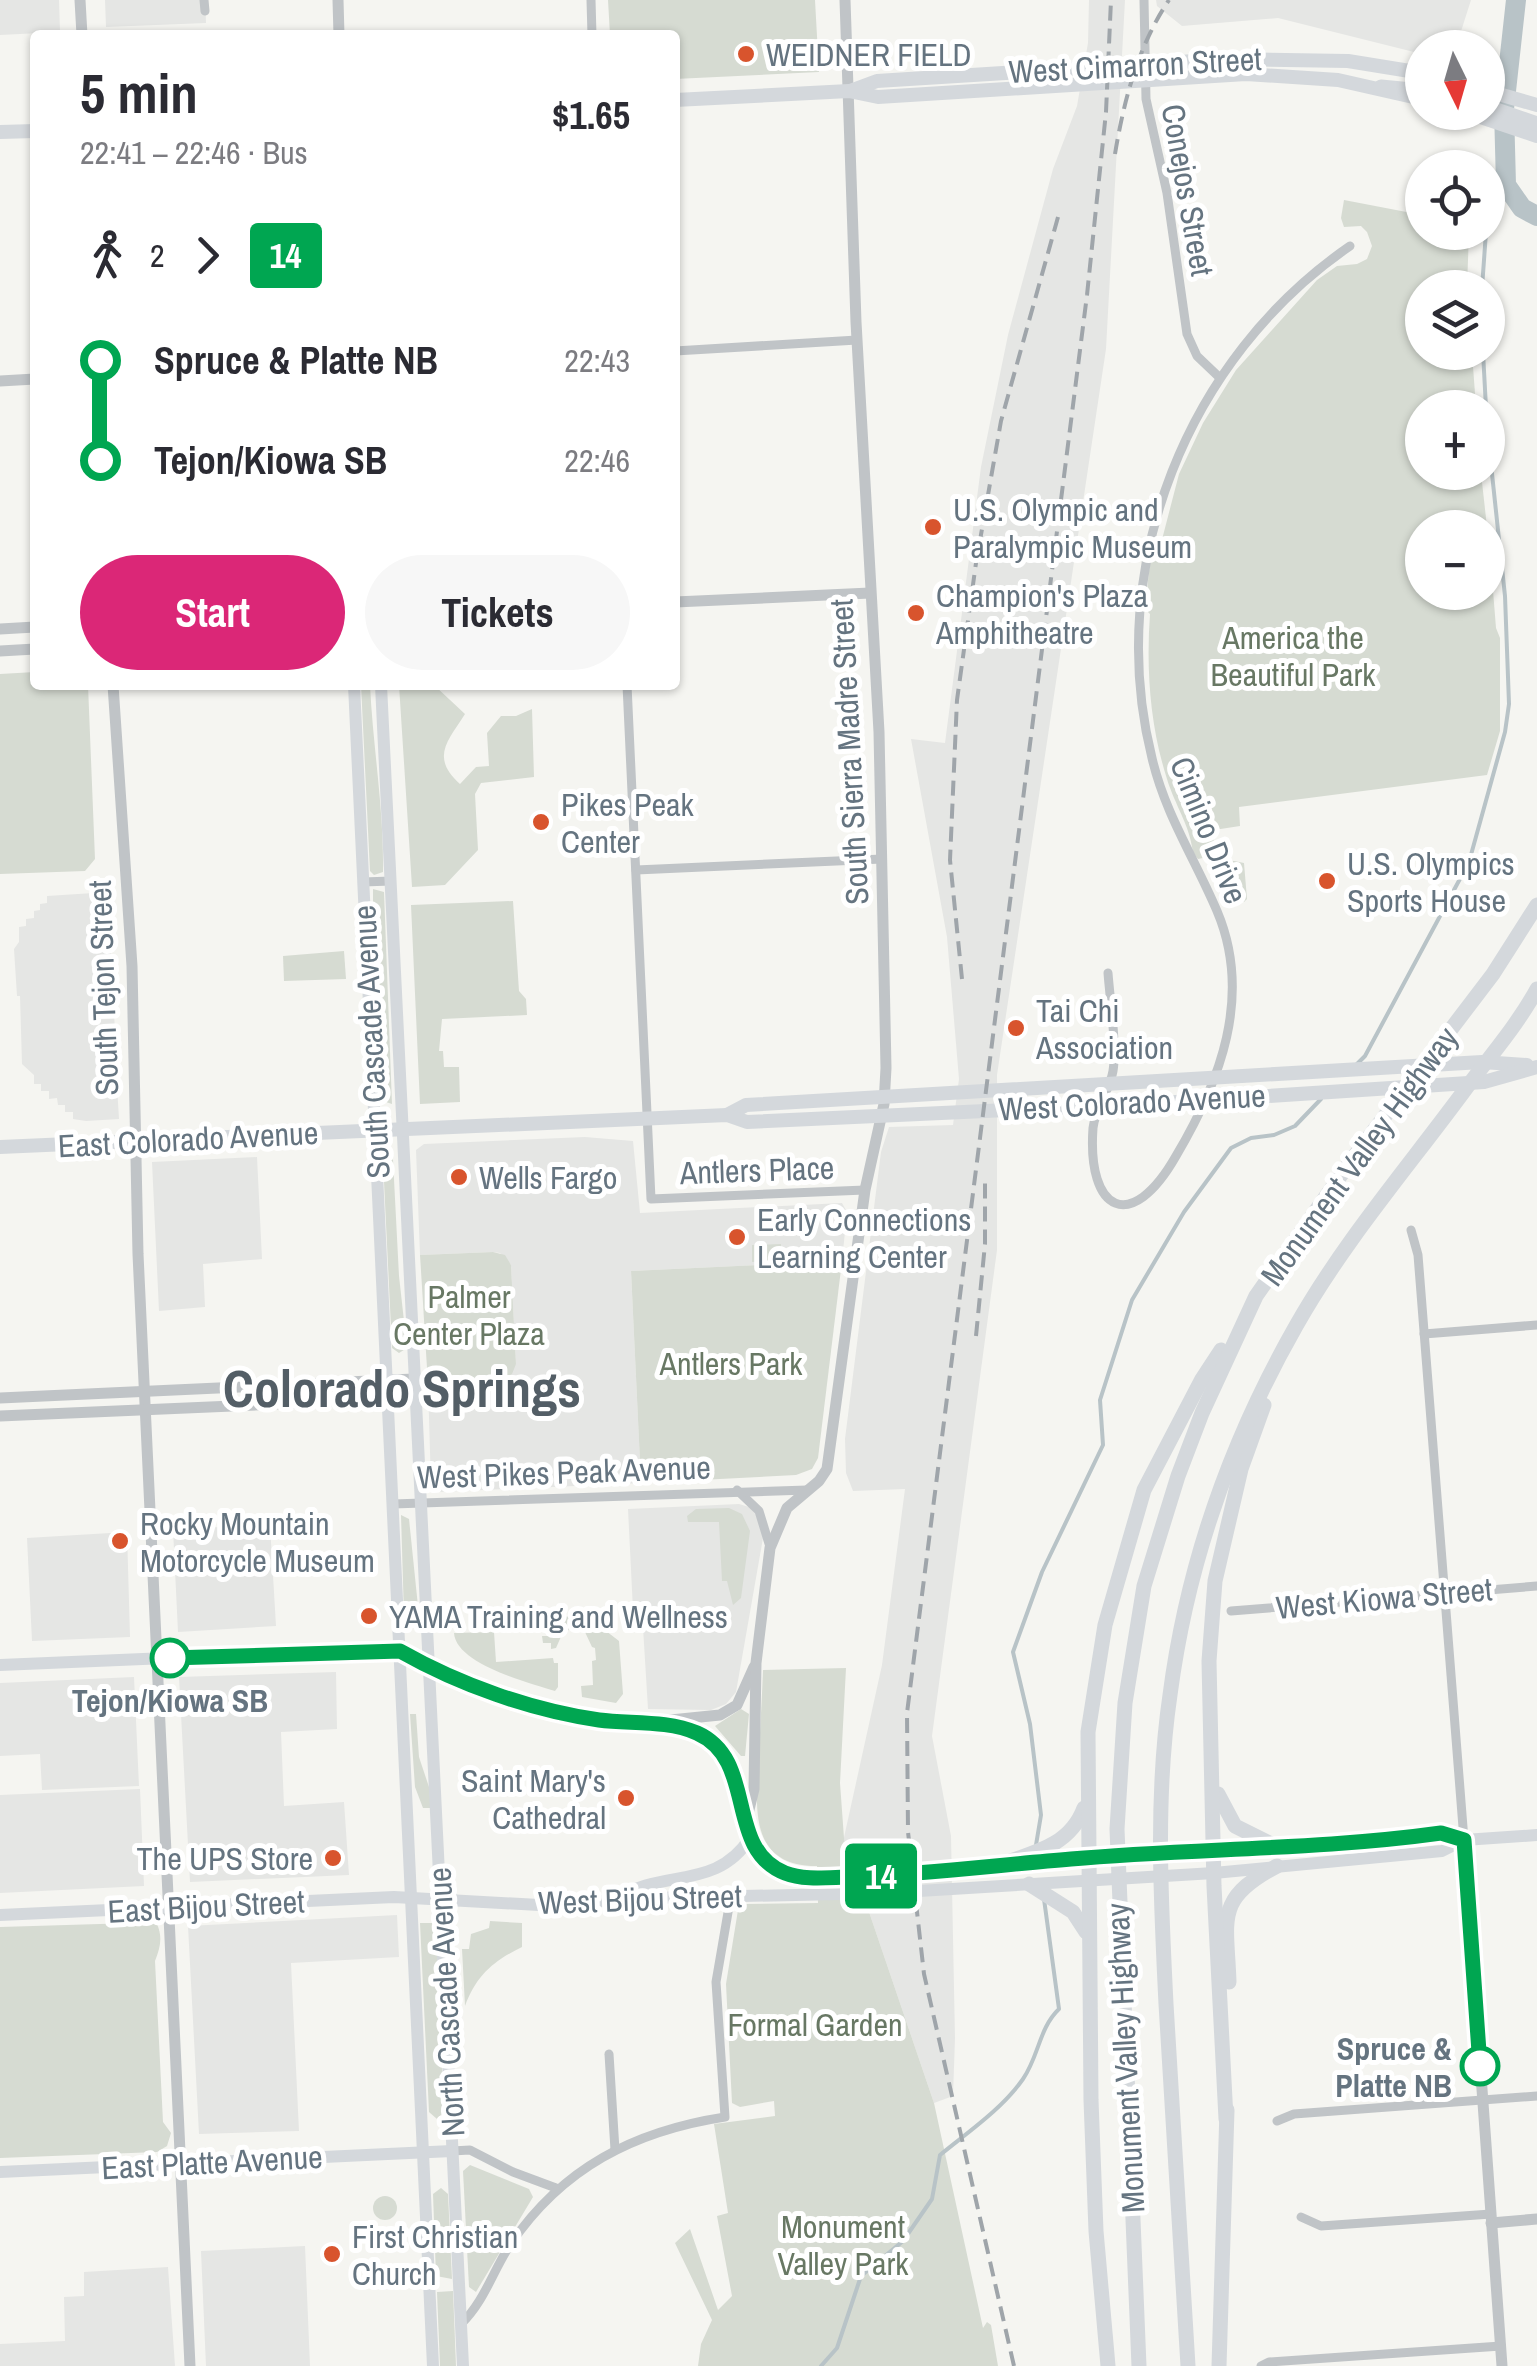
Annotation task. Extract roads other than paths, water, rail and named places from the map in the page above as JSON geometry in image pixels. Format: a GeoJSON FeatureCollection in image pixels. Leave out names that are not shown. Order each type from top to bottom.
{"type":"FeatureCollection","features":[{"type":"Feature","properties":{"kind":"highway"},"geometry":{"type":"LineString","coordinates":[[1381,88],[1405,89]]}},
{"type":"Feature","properties":{"kind":"highway"},"geometry":{"type":"LineString","coordinates":[[1505,113],[1537,124]]}},
{"type":"Feature","properties":{"kind":"highway","name":"Monument Valley Highway"},"geometry":{"type":"LineString","coordinates":[[1139,2366],[1118,1884],[1118,1790],[1125,1703],[1144,1586],[1202,1413],[1256,1296],[1352,1158],[1493,974],[1537,905]]}},
{"type":"Feature","properties":{"kind":"highway","name":"Monument Valley Highway"},"geometry":{"type":"LineString","coordinates":[[1188,2366],[1163,1934],[1161,1830],[1169,1698],[1190,1589],[1208,1524],[1242,1431],[1295,1327],[1341,1254],[1532,1004],[1537,989]]}},
{"type":"Feature","properties":{"kind":"highway"},"geometry":{"type":"LineString","coordinates":[[1108,2366],[1096,2231],[1088,1934],[1088,1732],[1105,1624],[1144,1490],[1202,1378],[1256,1296]]}},
{"type":"Feature","properties":{"kind":"highway"},"geometry":{"type":"LineString","coordinates":[[1226,2119],[1208,1660],[1215,1581],[1249,1446],[1295,1327]]}},
{"type":"Feature","properties":{"kind":"highway"},"geometry":{"type":"LineString","coordinates":[[1213,1772],[1224,1809],[1235,1826],[1275,1846]]}},
{"type":"Feature","properties":{"kind":"highway"},"geometry":{"type":"LineString","coordinates":[[998,1866],[1061,1841],[1076,1826],[1086,1799]]}},
{"type":"Feature","properties":{"kind":"highway"},"geometry":{"type":"LineString","coordinates":[[1220,2366],[1231,2057],[1227,1916],[1238,1892],[1248,1882],[1277,1866]]}},
{"type":"Feature","properties":{"kind":"highway"},"geometry":{"type":"LineString","coordinates":[[1029,1884],[1073,1912],[1088,1934]]}},
{"type":"Feature","properties":{"kind":"main road","name":"West Cimarron Street"},"geometry":{"type":"LineString","coordinates":[[680,100],[849,92],[878,97],[1196,60],[1325,59],[1405,68]]}},
{"type":"Feature","properties":{"kind":"main road","name":"West Cimarron Street"},"geometry":{"type":"LineString","coordinates":[[1035,77],[1303,76],[1405,94]]}},
{"type":"Feature","properties":{"kind":"main road"},"geometry":{"type":"LineString","coordinates":[[1505,97],[1537,106]]}},
{"type":"Feature","properties":{"kind":"main road"},"geometry":{"type":"LineString","coordinates":[[1505,125],[1537,136]]}},
{"type":"Feature","properties":{"kind":"main road"},"geometry":{"type":"LineString","coordinates":[[0,132],[30,131]]}},
{"type":"Feature","properties":{"kind":"main road","name":"South Cascade Avenue"},"geometry":{"type":"LineString","coordinates":[[354,690],[388,1399]]}},
{"type":"Feature","properties":{"kind":"main road","name":"South Cascade Avenue"},"geometry":{"type":"LineString","coordinates":[[381,690],[415,1398]]}},
{"type":"Feature","properties":{"kind":"main road","name":"West Colorado Avenue"},"geometry":{"type":"LineString","coordinates":[[376,1130],[727,1115],[747,1122],[836,1108],[1213,1080],[1482,1062],[1537,1066]]}},
{"type":"Feature","properties":{"kind":"main road","name":"West Colorado Avenue"},"geometry":{"type":"LineString","coordinates":[[836,1108],[1203,1100],[1484,1082],[1537,1066]]}},
{"type":"Feature","properties":{"kind":"main road","name":"East Colorado Avenue"},"geometry":{"type":"LineString","coordinates":[[0,1147],[376,1130]]}},
{"type":"Feature","properties":{"kind":"main road","name":"North Cascade Avenue"},"geometry":{"type":"LineString","coordinates":[[415,1398],[463,2366]]}},
{"type":"Feature","properties":{"kind":"main road","name":"North Cascade Avenue"},"geometry":{"type":"LineString","coordinates":[[388,1399],[433,2366]]}},
{"type":"Feature","properties":{"kind":"main road"},"geometry":{"type":"LineString","coordinates":[[0,1666],[382,1649],[400,1651],[430,1668],[542,1709],[697,1733],[719,1749],[732,1770],[750,1838],[740,1853],[716,1870],[634,1887],[615,1900]]}},
{"type":"Feature","properties":{"kind":"main road","name":"West Bijou Street"},"geometry":{"type":"LineString","coordinates":[[750,1838],[775,1869],[789,1875],[817,1877],[888,1876],[1441,1833],[1464,1840],[1537,1835]]}},
{"type":"Feature","properties":{"kind":"main road","name":"West Bijou Street"},"geometry":{"type":"LineString","coordinates":[[412,1896],[539,1905],[1088,1882],[1442,1851],[1464,1840]]}},
{"type":"Feature","properties":{"kind":"main road","name":"East Bijou Street"},"geometry":{"type":"LineString","coordinates":[[0,1915],[412,1896]]}},
{"type":"Feature","properties":{"kind":"main road","name":"East Platte Avenue"},"geometry":{"type":"LineString","coordinates":[[0,2172],[452,2150]]}},
{"type":"Feature","properties":{"kind":"street"},"geometry":{"type":"LineString","coordinates":[[80,0],[82,30]]}},
{"type":"Feature","properties":{"kind":"street"},"geometry":{"type":"LineString","coordinates":[[338,0],[339,30]]}},
{"type":"Feature","properties":{"kind":"street"},"geometry":{"type":"LineString","coordinates":[[591,0],[592,30]]}},
{"type":"Feature","properties":{"kind":"street","name":"South Sierra Madre Street"},"geometry":{"type":"LineString","coordinates":[[756,1663],[770,1548],[776,1528],[787,1508],[824,1475],[829,1459],[865,1190],[884,1104],[886,1068],[879,732],[857,340],[845,0]]}},
{"type":"Feature","properties":{"kind":"street","name":"Conejos Street"},"geometry":{"type":"LineString","coordinates":[[1144,0],[1146,99],[1167,194],[1187,334],[1197,356],[1219,376]]}},
{"type":"Feature","properties":{"kind":"street","name":"Cimino Drive"},"geometry":{"type":"LineString","coordinates":[[1108,972],[1113,1071],[1093,1125],[1096,1176],[1105,1195],[1130,1205],[1142,1201],[1156,1187],[1176,1158],[1213,1080],[1231,1024],[1229,963],[1218,914],[1174,828],[1146,732],[1139,667],[1142,588],[1155,521],[1188,432],[1219,376],[1277,307],[1350,246]]}},
{"type":"Feature","properties":{"kind":"street"},"geometry":{"type":"LineString","coordinates":[[680,351],[857,340]]}},
{"type":"Feature","properties":{"kind":"street"},"geometry":{"type":"LineString","coordinates":[[0,381],[30,379]]}},
{"type":"Feature","properties":{"kind":"street"},"geometry":{"type":"LineString","coordinates":[[680,602],[870,593]]}},
{"type":"Feature","properties":{"kind":"street"},"geometry":{"type":"LineString","coordinates":[[0,629],[30,627]]}},
{"type":"Feature","properties":{"kind":"street"},"geometry":{"type":"LineString","coordinates":[[0,651],[30,649]]}},
{"type":"Feature","properties":{"kind":"street","name":"South Tejon Street"},"geometry":{"type":"LineString","coordinates":[[113,690],[132,966],[145,1391],[190,2366]]}},
{"type":"Feature","properties":{"kind":"street"},"geometry":{"type":"LineString","coordinates":[[628,690],[647,1118]]}},
{"type":"Feature","properties":{"kind":"street"},"geometry":{"type":"LineString","coordinates":[[636,870],[882,859]]}},
{"type":"Feature","properties":{"kind":"street"},"geometry":{"type":"LineString","coordinates":[[363,882],[391,881]]}},
{"type":"Feature","properties":{"kind":"street","name":"Antlers Place"},"geometry":{"type":"LineString","coordinates":[[647,1118],[652,1200],[865,1190]]}},
{"type":"Feature","properties":{"kind":"street"},"geometry":{"type":"LineString","coordinates":[[1411,1230],[1418,1255],[1502,2366]]}},
{"type":"Feature","properties":{"kind":"street"},"geometry":{"type":"LineString","coordinates":[[1424,1334],[1537,1325]]}},
{"type":"Feature","properties":{"kind":"street"},"geometry":{"type":"LineString","coordinates":[[0,1398],[414,1379]]}},
{"type":"Feature","properties":{"kind":"street"},"geometry":{"type":"LineString","coordinates":[[315,1384],[316,1402]]}},
{"type":"Feature","properties":{"kind":"street"},"geometry":{"type":"LineString","coordinates":[[31,1397],[32,1414]]}},
{"type":"Feature","properties":{"kind":"street"},"geometry":{"type":"LineString","coordinates":[[0,1416],[415,1398]]}},
{"type":"Feature","properties":{"kind":"street","name":"West Pikes Peak Avenue"},"geometry":{"type":"LineString","coordinates":[[738,1490],[758,1510],[770,1548]]}},
{"type":"Feature","properties":{"kind":"street","name":"West Pikes Peak Avenue"},"geometry":{"type":"LineString","coordinates":[[393,1504],[807,1490]]}},
{"type":"Feature","properties":{"kind":"street","name":"West Kiowa Street"},"geometry":{"type":"LineString","coordinates":[[1231,1611],[1537,1586]]}},
{"type":"Feature","properties":{"kind":"street"},"geometry":{"type":"LineString","coordinates":[[642,1723],[720,1716],[737,1705],[756,1663]]}},
{"type":"Feature","properties":{"kind":"street"},"geometry":{"type":"LineString","coordinates":[[746,1822],[754,1789],[756,1663]]}},
{"type":"Feature","properties":{"kind":"street"},"geometry":{"type":"LineString","coordinates":[[462,2324],[474,2312],[512,2242],[556,2188],[615,2150],[659,2131],[724,2117],[716,1982],[731,1895]]}},
{"type":"Feature","properties":{"kind":"street"},"geometry":{"type":"LineString","coordinates":[[609,2054],[615,2150]]}},
{"type":"Feature","properties":{"kind":"street"},"geometry":{"type":"LineString","coordinates":[[1277,2121],[1294,2114],[1537,2096]]}},
{"type":"Feature","properties":{"kind":"street"},"geometry":{"type":"LineString","coordinates":[[452,2150],[470,2150],[556,2188]]}},
{"type":"Feature","properties":{"kind":"street"},"geometry":{"type":"LineString","coordinates":[[1301,2217],[1321,2226],[1537,2219]]}},
{"type":"Feature","properties":{"kind":"street"},"geometry":{"type":"LineString","coordinates":[[1261,2366],[1269,2362],[1501,2346]]}},
{"type":"Feature","properties":{"kind":"waterway"},"geometry":{"type":"LineString","coordinates":[[1516,0],[1504,109],[1506,185],[1522,208],[1537,216]]}},
{"type":"Feature","properties":{"kind":"waterway"},"geometry":{"type":"LineString","coordinates":[[1483,270],[1485,250]]}},
{"type":"Feature","properties":{"kind":"waterway"},"geometry":{"type":"LineString","coordinates":[[1484,370],[1485,390]]}},
{"type":"Feature","properties":{"kind":"waterway"},"geometry":{"type":"LineString","coordinates":[[1357,1064],[1365,1056],[1469,862],[1505,732],[1509,704],[1505,596],[1494,490]]}},
{"type":"Feature","properties":{"kind":"waterway"},"geometry":{"type":"LineString","coordinates":[[1036,1845],[1041,1815],[1030,1724],[1013,1652],[1042,1572],[1103,1445],[1100,1400],[1132,1300],[1184,1212],[1231,1148],[1295,1126],[1321,1099]]}},
{"type":"Feature","properties":{"kind":"waterway"},"geometry":{"type":"LineString","coordinates":[[821,2366],[837,2348],[861,2276],[903,2241],[932,2199],[940,2155],[1015,2090],[1059,2009],[1044,1899]]}},
{"type":"Feature","properties":{"kind":"railway"},"geometry":{"type":"LineString","coordinates":[[1014,2366],[924,1974],[908,1832],[907,1713],[1087,295],[1106,112],[1111,0]]}},
{"type":"Feature","properties":{"kind":"railway"},"geometry":{"type":"LineString","coordinates":[[1115,154],[1134,74],[1169,0]]}},
{"type":"Feature","properties":{"kind":"railway"},"geometry":{"type":"LineString","coordinates":[[962,979],[950,860],[957,700],[1001,421],[1060,210]]}},
{"type":"Feature","properties":{"kind":"railway"},"geometry":{"type":"LineString","coordinates":[[976,1336],[985,1244],[985,1181]]}},
{"type":"Feature","properties":{"kind":"place","name":"WEIDNER FIELD"},"geometry":{"type":"Point","coordinates":[746,54]}},
{"type":"Feature","properties":{"kind":"place","name":"U.S. Olympic and Paralympic Museum"},"geometry":{"type":"Point","coordinates":[933,527]}},
{"type":"Feature","properties":{"kind":"place","name":"Champion's Plaza Amphitheatre"},"geometry":{"type":"Point","coordinates":[916,613]}},
{"type":"Feature","properties":{"kind":"place","name":"Pikes Peak Center"},"geometry":{"type":"Point","coordinates":[541,822]}},
{"type":"Feature","properties":{"kind":"place","name":"U.S. Olympics Sports House"},"geometry":{"type":"Point","coordinates":[1327,881]}},
{"type":"Feature","properties":{"kind":"place","name":"Tai Chi Association"},"geometry":{"type":"Point","coordinates":[1016,1028]}},
{"type":"Feature","properties":{"kind":"place","name":"Wells Fargo"},"geometry":{"type":"Point","coordinates":[459,1177]}},
{"type":"Feature","properties":{"kind":"place","name":"Early Connections Learning Center"},"geometry":{"type":"Point","coordinates":[737,1237]}},
{"type":"Feature","properties":{"kind":"place","name":"Rocky Mountain Motorcycle Museum"},"geometry":{"type":"Point","coordinates":[120,1541]}},
{"type":"Feature","properties":{"kind":"place","name":"YAMA Training and Wellness"},"geometry":{"type":"Point","coordinates":[369,1616]}},
{"type":"Feature","properties":{"kind":"place","name":"Tejon/Kiowa SB"},"geometry":{"type":"Point","coordinates":[170,1658]}},
{"type":"Feature","properties":{"kind":"place","name":"Saint Mary's Cathedral"},"geometry":{"type":"Point","coordinates":[626,1798]}},
{"type":"Feature","properties":{"kind":"place","name":"The UPS Store"},"geometry":{"type":"Point","coordinates":[333,1858]}},
{"type":"Feature","properties":{"kind":"place","name":"Spruce & Platte NB"},"geometry":{"type":"Point","coordinates":[1480,2066]}},
{"type":"Feature","properties":{"kind":"place","name":"First Christian Church"},"geometry":{"type":"Point","coordinates":[332,2254]}},
{"type":"Feature","properties":{"kind":"district","name":"Colorado Springs"},"geometry":{"type":"Point","coordinates":[402,1388]}},
{"type":"Feature","properties":{"kind":"park label","name":"America the Beautiful Park"},"geometry":{"type":"Point","coordinates":[1293,656]}},
{"type":"Feature","properties":{"kind":"park label","name":"Palmer Center Plaza"},"geometry":{"type":"Point","coordinates":[469,1314]}},
{"type":"Feature","properties":{"kind":"park label","name":"Antlers Park"},"geometry":{"type":"Point","coordinates":[731,1363]}},
{"type":"Feature","properties":{"kind":"park label","name":"Formal Garden"},"geometry":{"type":"Point","coordinates":[815,2024]}},
{"type":"Feature","properties":{"kind":"park label","name":"Monument Valley Park"},"geometry":{"type":"Point","coordinates":[843,2244]}}]}
